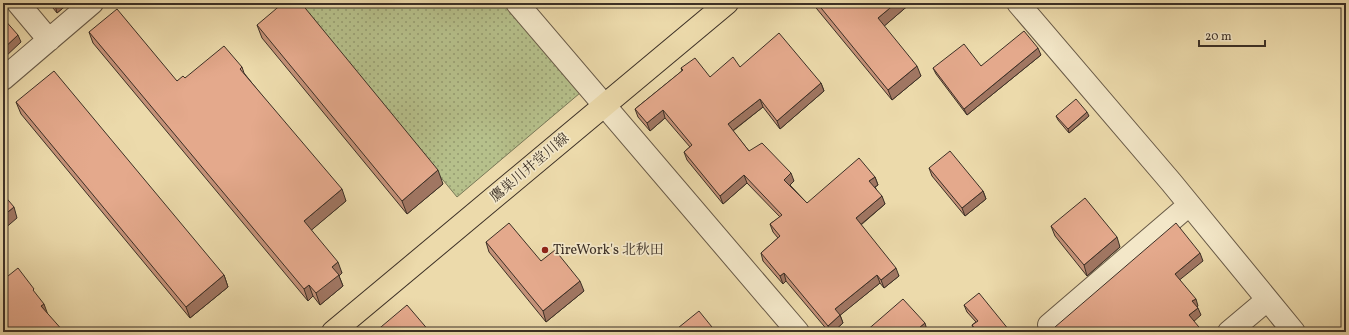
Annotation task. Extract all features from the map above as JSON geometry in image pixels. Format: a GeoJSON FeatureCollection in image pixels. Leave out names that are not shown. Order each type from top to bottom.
{"type":"FeatureCollection","features":[{"type":"Feature","properties":{"kind":"main road","name":"鷹巣川井堂川線"},"geometry":{"type":"LineString","coordinates":[[333,332],[727,3]]}},
{"type":"Feature","properties":{"kind":"street"},"geometry":{"type":"LineString","coordinates":[[18,3],[49,40]]}},
{"type":"Feature","properties":{"kind":"street"},"geometry":{"type":"LineString","coordinates":[[3,79],[92,3]]}},
{"type":"Feature","properties":{"kind":"street"},"geometry":{"type":"LineString","coordinates":[[516,3],[798,332]]}},
{"type":"Feature","properties":{"kind":"street"},"geometry":{"type":"LineString","coordinates":[[1018,3],[1189,204],[1294,332]]}},
{"type":"Feature","properties":{"kind":"street"},"geometry":{"type":"LineString","coordinates":[[1049,325],[1189,204]]}},
{"type":"Feature","properties":{"kind":"street"},"geometry":{"type":"LineString","coordinates":[[1229,332],[1267,300]]}},
{"type":"Feature","properties":{"kind":"green space"},"geometry":{"type":"Polygon","coordinates":[[[297,3],[503,3],[580,93],[457,197],[297,3]]]}},
{"type":"Feature","properties":{"kind":"building"},"geometry":{"type":"Polygon","coordinates":[[[283,3],[301,3],[438,170],[402,201],[257,25],[283,3]]]}},
{"type":"Feature","properties":{"kind":"building"},"geometry":{"type":"Polygon","coordinates":[[[817,3],[896,3],[878,18],[917,66],[888,90],[817,3]]]}},
{"type":"Feature","properties":{"kind":"building"},"geometry":{"type":"Polygon","coordinates":[[[117,9],[177,81],[183,76],[185,78],[224,46],[242,67],[240,69],[342,189],[304,221],[338,262],[332,267],[339,275],[316,293],[309,285],[304,289],[89,32],[117,9]]]}},
{"type":"Feature","properties":{"kind":"building"},"geometry":{"type":"Polygon","coordinates":[[[3,18],[18,35],[3,49],[3,18]]]}},
{"type":"Feature","properties":{"kind":"building"},"geometry":{"type":"Polygon","coordinates":[[[1024,31],[1038,48],[964,109],[933,68],[964,44],[981,66],[1024,31]]]}},
{"type":"Feature","properties":{"kind":"building"},"geometry":{"type":"Polygon","coordinates":[[[779,33],[821,83],[777,121],[760,99],[728,124],[749,151],[762,143],[791,173],[784,180],[807,203],[859,158],[875,177],[869,181],[882,196],[856,218],[896,268],[881,280],[877,275],[835,309],[840,315],[828,326],[784,273],[780,276],[761,253],[780,236],[770,224],[782,215],[744,175],[720,196],[684,152],[692,145],[663,110],[647,123],[635,109],[683,70],[681,68],[695,58],[710,77],[733,57],[740,67],[779,33]]]}},
{"type":"Feature","properties":{"kind":"building"},"geometry":{"type":"Polygon","coordinates":[[[54,71],[224,275],[186,307],[16,102],[54,71]]]}},
{"type":"Feature","properties":{"kind":"building"},"geometry":{"type":"Polygon","coordinates":[[[1076,99],[1087,112],[1068,129],[1056,116],[1076,99]]]}},
{"type":"Feature","properties":{"kind":"building"},"geometry":{"type":"Polygon","coordinates":[[[950,151],[983,191],[962,208],[929,168],[950,151]]]}},
{"type":"Feature","properties":{"kind":"building"},"geometry":{"type":"Polygon","coordinates":[[[3,194],[14,207],[3,216],[3,194]]]}},
{"type":"Feature","properties":{"kind":"building"},"geometry":{"type":"Polygon","coordinates":[[[1085,198],[1117,237],[1084,265],[1051,226],[1085,198]]]}},
{"type":"Feature","properties":{"kind":"building"},"geometry":{"type":"Polygon","coordinates":[[[509,223],[541,261],[555,250],[580,281],[543,311],[486,242],[509,223]]]}},
{"type":"Feature","properties":{"kind":"building"},"geometry":{"type":"Polygon","coordinates":[[[1176,223],[1200,253],[1175,274],[1196,299],[1192,301],[1198,308],[1189,315],[1203,332],[1059,332],[1055,327],[1176,223]]]}},
{"type":"Feature","properties":{"kind":"building"},"geometry":{"type":"Polygon","coordinates":[[[18,268],[44,304],[41,306],[64,332],[3,332],[3,280],[18,268]]]}},
{"type":"Feature","properties":{"kind":"building"},"geometry":{"type":"Polygon","coordinates":[[[979,293],[1009,330],[1007,332],[975,332],[976,330],[972,325],[978,321],[964,305],[979,293]]]}},
{"type":"Feature","properties":{"kind":"building"},"geometry":{"type":"Polygon","coordinates":[[[903,299],[925,323],[914,332],[865,332],[903,299]]]}},
{"type":"Feature","properties":{"kind":"building"},"geometry":{"type":"Polygon","coordinates":[[[407,305],[430,332],[375,332],[407,305]]]}},
{"type":"Feature","properties":{"kind":"building"},"geometry":{"type":"Polygon","coordinates":[[[699,311],[716,332],[673,332],[699,311]]]}},
{"type":"Feature","properties":{"kind":"place","name":"TireWork's 北秋田"},"geometry":{"type":"Point","coordinates":[545,250]}}]}
